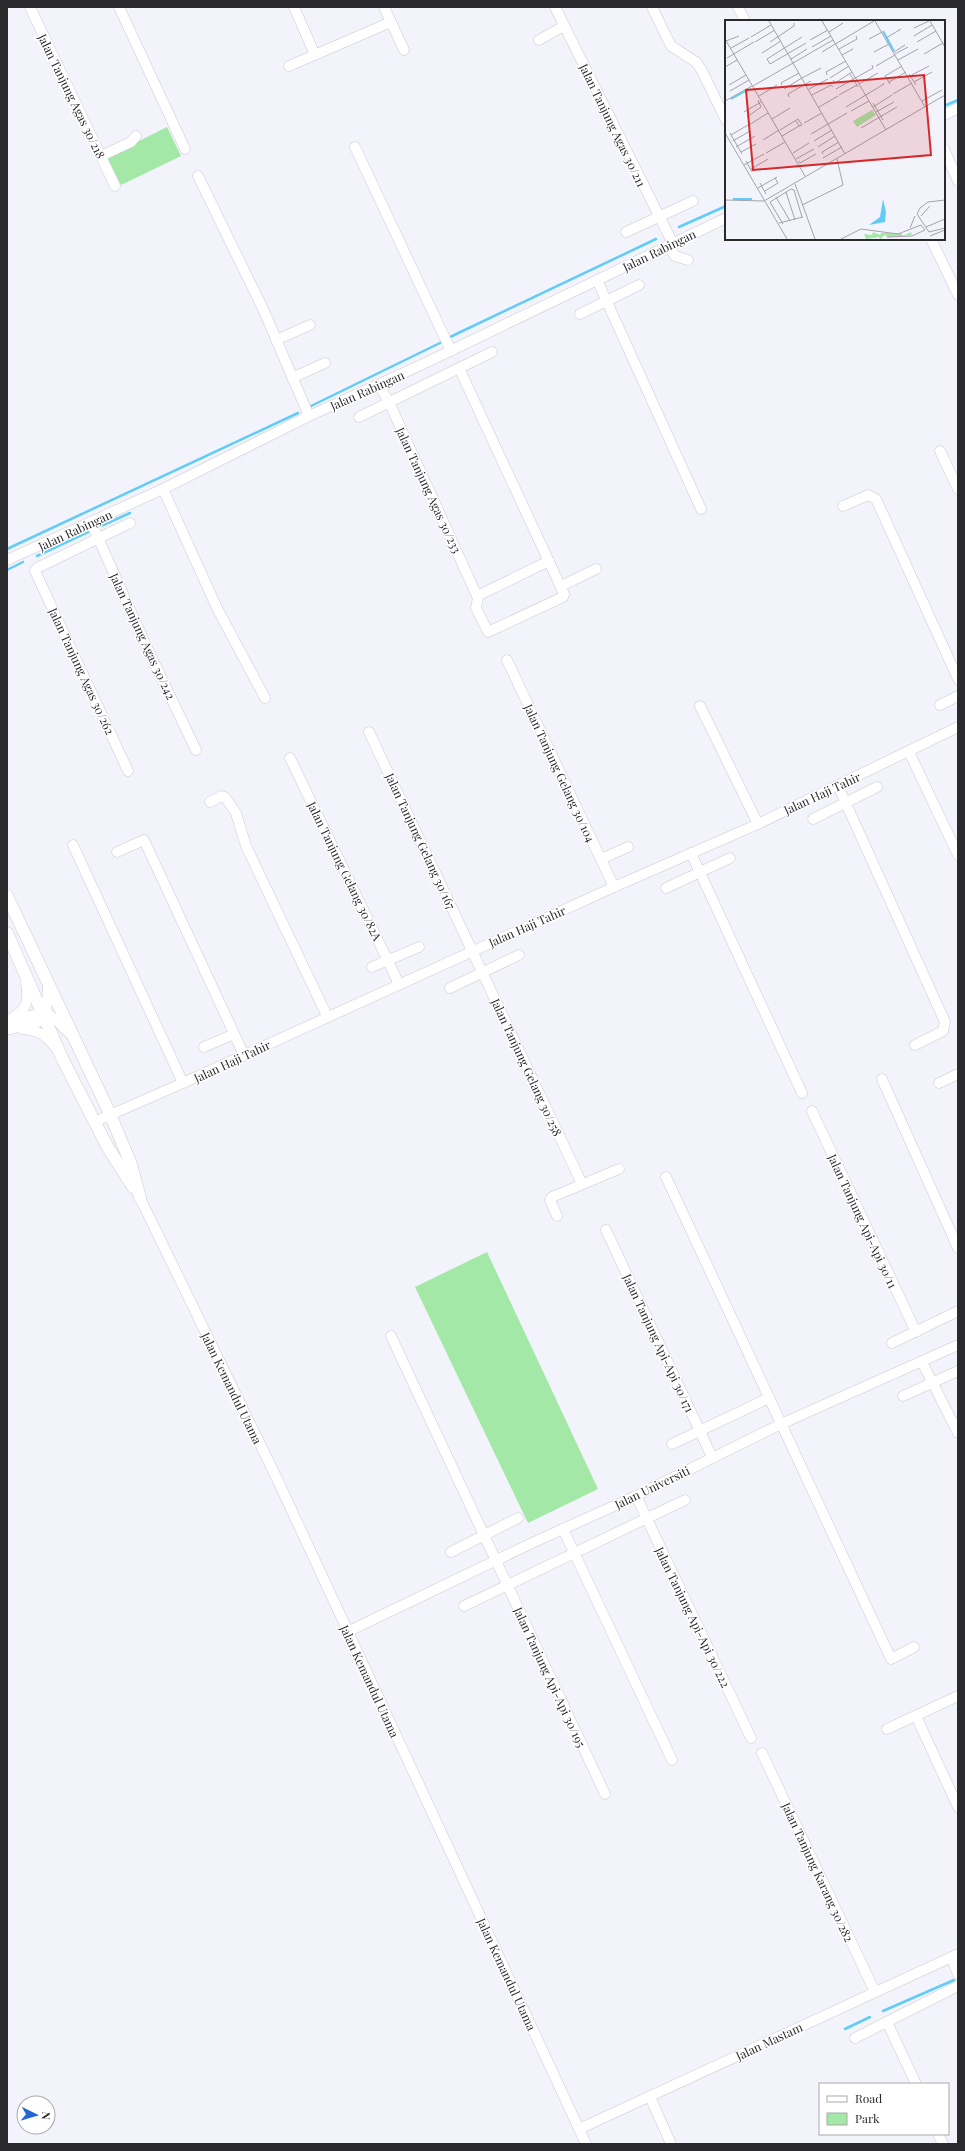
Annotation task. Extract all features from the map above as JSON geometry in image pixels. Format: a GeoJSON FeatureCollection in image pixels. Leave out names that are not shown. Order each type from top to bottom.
{"type":"FeatureCollection","features":[{"type":"Feature","properties":{"kind":"street","name":"Jalan Tanjung Agas 30/218"},"geometry":{"type":"LineString","coordinates":[[30,7],[115,186]]}},
{"type":"Feature","properties":{"kind":"street"},"geometry":{"type":"LineString","coordinates":[[119,7],[185,149]]}},
{"type":"Feature","properties":{"kind":"street"},"geometry":{"type":"LineString","coordinates":[[294,7],[315,55]]}},
{"type":"Feature","properties":{"kind":"street"},"geometry":{"type":"LineString","coordinates":[[384,7],[404,50]]}},
{"type":"Feature","properties":{"kind":"street","name":"Jalan Tanjung Agas 30/211"},"geometry":{"type":"LineString","coordinates":[[555,7],[658,216],[675,256],[688,260]]}},
{"type":"Feature","properties":{"kind":"street"},"geometry":{"type":"LineString","coordinates":[[652,7],[671,46],[696,62],[702,71],[725,118]]}},
{"type":"Feature","properties":{"kind":"street"},"geometry":{"type":"LineString","coordinates":[[738,7],[744,20]]}},
{"type":"Feature","properties":{"kind":"street"},"geometry":{"type":"LineString","coordinates":[[289,66],[391,22]]}},
{"type":"Feature","properties":{"kind":"street"},"geometry":{"type":"LineString","coordinates":[[539,40],[564,26]]}},
{"type":"Feature","properties":{"kind":"street"},"geometry":{"type":"LineString","coordinates":[[945,114],[958,108]]}},
{"type":"Feature","properties":{"kind":"street"},"geometry":{"type":"LineString","coordinates":[[101,156],[131,142],[136,136]]}},
{"type":"Feature","properties":{"kind":"street"},"geometry":{"type":"LineString","coordinates":[[355,147],[448,343]]}},
{"type":"Feature","properties":{"kind":"street"},"geometry":{"type":"LineString","coordinates":[[945,151],[958,181]]}},
{"type":"Feature","properties":{"kind":"street"},"geometry":{"type":"LineString","coordinates":[[198,176],[276,340],[310,416]]}},
{"type":"Feature","properties":{"kind":"street"},"geometry":{"type":"LineString","coordinates":[[626,232],[693,201]]}},
{"type":"Feature","properties":{"kind":"street","name":"Jalan Rabingan"},"geometry":{"type":"LineString","coordinates":[[7,560],[162,489],[310,416],[379,385],[448,343],[597,280],[725,218]]}},
{"type":"Feature","properties":{"kind":"street"},"geometry":{"type":"LineString","coordinates":[[931,240],[958,295]]}},
{"type":"Feature","properties":{"kind":"street"},"geometry":{"type":"LineString","coordinates":[[597,280],[701,509]]}},
{"type":"Feature","properties":{"kind":"street"},"geometry":{"type":"LineString","coordinates":[[580,314],[639,285]]}},
{"type":"Feature","properties":{"kind":"street"},"geometry":{"type":"LineString","coordinates":[[276,340],[310,325]]}},
{"type":"Feature","properties":{"kind":"street"},"geometry":{"type":"LineString","coordinates":[[359,417],[492,352]]}},
{"type":"Feature","properties":{"kind":"street"},"geometry":{"type":"LineString","coordinates":[[292,378],[325,363]]}},
{"type":"Feature","properties":{"kind":"street"},"geometry":{"type":"LineString","coordinates":[[459,368],[561,586],[596,569]]}},
{"type":"Feature","properties":{"kind":"street","name":"Jalan Tanjung Agas 30/233"},"geometry":{"type":"LineString","coordinates":[[379,385],[389,402],[478,597],[476,608],[488,632],[562,597],[564,594],[561,586]]}},
{"type":"Feature","properties":{"kind":"street"},"geometry":{"type":"LineString","coordinates":[[940,451],[958,488]]}},
{"type":"Feature","properties":{"kind":"street"},"geometry":{"type":"LineString","coordinates":[[162,489],[217,608],[265,698]]}},
{"type":"Feature","properties":{"kind":"street"},"geometry":{"type":"LineString","coordinates":[[843,506],[868,495],[876,499],[958,679]]}},
{"type":"Feature","properties":{"kind":"street","name":"Jalan Tanjung Agas 30/242"},"geometry":{"type":"LineString","coordinates":[[91,522],[148,650],[196,750]]}},
{"type":"Feature","properties":{"kind":"street"},"geometry":{"type":"LineString","coordinates":[[98,538],[130,523]]}},
{"type":"Feature","properties":{"kind":"street","name":"Jalan Tanjung Agas 30/262"},"geometry":{"type":"LineString","coordinates":[[98,538],[37,568],[35,571],[128,771]]}},
{"type":"Feature","properties":{"kind":"street"},"geometry":{"type":"LineString","coordinates":[[478,597],[549,561]]}},
{"type":"Feature","properties":{"kind":"street","name":"Jalan Tanjung Gelang 30/104"},"geometry":{"type":"LineString","coordinates":[[507,660],[614,886]]}},
{"type":"Feature","properties":{"kind":"street"},"geometry":{"type":"LineString","coordinates":[[940,705],[958,696]]}},
{"type":"Feature","properties":{"kind":"street"},"geometry":{"type":"LineString","coordinates":[[700,706],[758,824]]}},
{"type":"Feature","properties":{"kind":"street","name":"Jalan Haji Tahir"},"geometry":{"type":"LineString","coordinates":[[94,1122],[183,1083],[614,886],[758,824],[958,727]]}},
{"type":"Feature","properties":{"kind":"street","name":"Jalan Tanjung Gelang 30/167"},"geometry":{"type":"LineString","coordinates":[[369,732],[472,951]]}},
{"type":"Feature","properties":{"kind":"street"},"geometry":{"type":"LineString","coordinates":[[909,752],[958,855]]}},
{"type":"Feature","properties":{"kind":"street","name":"Jalan Tanjung Gelang 30/82A"},"geometry":{"type":"LineString","coordinates":[[290,758],[399,984]]}},
{"type":"Feature","properties":{"kind":"street"},"geometry":{"type":"LineString","coordinates":[[838,786],[945,1022],[943,1031],[915,1045]]}},
{"type":"Feature","properties":{"kind":"street"},"geometry":{"type":"LineString","coordinates":[[813,819],[877,787]]}},
{"type":"Feature","properties":{"kind":"street"},"geometry":{"type":"LineString","coordinates":[[210,802],[221,796],[225,797],[236,813],[246,846],[327,1016]]}},
{"type":"Feature","properties":{"kind":"street"},"geometry":{"type":"LineString","coordinates":[[117,852],[144,840],[244,1055]]}},
{"type":"Feature","properties":{"kind":"street"},"geometry":{"type":"LineString","coordinates":[[73,845],[183,1083]]}},
{"type":"Feature","properties":{"kind":"street"},"geometry":{"type":"LineString","coordinates":[[601,859],[628,847]]}},
{"type":"Feature","properties":{"kind":"street"},"geometry":{"type":"LineString","coordinates":[[692,853],[802,1092]]}},
{"type":"Feature","properties":{"kind":"street"},"geometry":{"type":"LineString","coordinates":[[666,888],[730,858]]}},
{"type":"Feature","properties":{"kind":"street"},"geometry":{"type":"LineString","coordinates":[[7,896],[110,1114],[131,1164],[140,1198]]}},
{"type":"Feature","properties":{"kind":"street"},"geometry":{"type":"LineString","coordinates":[[7,933],[45,1015],[62,1058],[94,1122],[140,1198]]}},
{"type":"Feature","properties":{"kind":"street"},"geometry":{"type":"LineString","coordinates":[[372,967],[419,947]]}},
{"type":"Feature","properties":{"kind":"street","name":"Jalan Tanjung Gelang 30/258"},"geometry":{"type":"LineString","coordinates":[[472,951],[582,1184]]}},
{"type":"Feature","properties":{"kind":"street"},"geometry":{"type":"LineString","coordinates":[[450,988],[519,956]]}},
{"type":"Feature","properties":{"kind":"street"},"geometry":{"type":"LineString","coordinates":[[8,1025],[23,1010],[28,996],[24,970]]}},
{"type":"Feature","properties":{"kind":"street"},"geometry":{"type":"LineString","coordinates":[[45,1015],[48,983]]}},
{"type":"Feature","properties":{"kind":"street"},"geometry":{"type":"LineString","coordinates":[[8,1025],[45,1015]]}},
{"type":"Feature","properties":{"kind":"street"},"geometry":{"type":"LineString","coordinates":[[45,1015],[73,1037]]}},
{"type":"Feature","properties":{"kind":"street"},"geometry":{"type":"LineString","coordinates":[[8,1025],[38,1032],[47,1037],[62,1058]]}},
{"type":"Feature","properties":{"kind":"street"},"geometry":{"type":"LineString","coordinates":[[204,1047],[234,1034]]}},
{"type":"Feature","properties":{"kind":"street"},"geometry":{"type":"LineString","coordinates":[[939,1083],[958,1074]]}},
{"type":"Feature","properties":{"kind":"street"},"geometry":{"type":"LineString","coordinates":[[882,1079],[958,1248]]}},
{"type":"Feature","properties":{"kind":"street","name":"Jalan Tanjung Api-Api 30/11"},"geometry":{"type":"LineString","coordinates":[[812,1111],[916,1332]]}},
{"type":"Feature","properties":{"kind":"street"},"geometry":{"type":"LineString","coordinates":[[557,1216],[550,1200],[582,1184],[619,1169]]}},
{"type":"Feature","properties":{"kind":"street"},"geometry":{"type":"LineString","coordinates":[[666,1177],[891,1659],[914,1647]]}},
{"type":"Feature","properties":{"kind":"street","name":"Jalan Kemandul Utama"},"geometry":{"type":"LineString","coordinates":[[140,1198],[279,1483],[586,2144]]}},
{"type":"Feature","properties":{"kind":"street","name":"Jalan Tanjung Api-Api 30/171"},"geometry":{"type":"LineString","coordinates":[[606,1230],[712,1457]]}},
{"type":"Feature","properties":{"kind":"street"},"geometry":{"type":"LineString","coordinates":[[892,1343],[958,1311]]}},
{"type":"Feature","properties":{"kind":"street","name":"Jalan Tanjung Api-Api 30/195"},"geometry":{"type":"LineString","coordinates":[[391,1336],[605,1794]]}},
{"type":"Feature","properties":{"kind":"street","name":"Jalan Universiti"},"geometry":{"type":"LineString","coordinates":[[347,1632],[495,1560],[636,1496],[781,1424],[958,1345]]}},
{"type":"Feature","properties":{"kind":"street"},"geometry":{"type":"LineString","coordinates":[[922,1362],[958,1434]]}},
{"type":"Feature","properties":{"kind":"street"},"geometry":{"type":"LineString","coordinates":[[903,1396],[958,1370]]}},
{"type":"Feature","properties":{"kind":"street"},"geometry":{"type":"LineString","coordinates":[[672,1444],[769,1398]]}},
{"type":"Feature","properties":{"kind":"street","name":"Jalan Tanjung Api-Api 30/222"},"geometry":{"type":"LineString","coordinates":[[636,1496],[751,1738]]}},
{"type":"Feature","properties":{"kind":"street"},"geometry":{"type":"LineString","coordinates":[[464,1606],[685,1500]]}},
{"type":"Feature","properties":{"kind":"street"},"geometry":{"type":"LineString","coordinates":[[451,1552],[518,1518]]}},
{"type":"Feature","properties":{"kind":"street"},"geometry":{"type":"LineString","coordinates":[[563,1529],[672,1760]]}},
{"type":"Feature","properties":{"kind":"street"},"geometry":{"type":"LineString","coordinates":[[887,1729],[958,1696]]}},
{"type":"Feature","properties":{"kind":"street"},"geometry":{"type":"LineString","coordinates":[[916,1716],[958,1806]]}},
{"type":"Feature","properties":{"kind":"street","name":"Jalan Tanjung Karang 30/282"},"geometry":{"type":"LineString","coordinates":[[762,1753],[875,1992]]}},
{"type":"Feature","properties":{"kind":"street"},"geometry":{"type":"LineString","coordinates":[[954,1956],[958,1974]]}},
{"type":"Feature","properties":{"kind":"street","name":"Jalan Mastam"},"geometry":{"type":"LineString","coordinates":[[579,2129],[954,1956]]}},
{"type":"Feature","properties":{"kind":"street"},"geometry":{"type":"LineString","coordinates":[[855,2038],[958,1986]]}},
{"type":"Feature","properties":{"kind":"street"},"geometry":{"type":"LineString","coordinates":[[887,2022],[916,2083]]}},
{"type":"Feature","properties":{"kind":"street"},"geometry":{"type":"LineString","coordinates":[[650,2097],[671,2144]]}},
{"type":"Feature","properties":{"kind":"street"},"geometry":{"type":"LineString","coordinates":[[938,2135],[943,2144]]}},
{"type":"Feature","properties":{"kind":"green space"},"geometry":{"type":"Polygon","coordinates":[[[167,127],[181,156],[121,185],[107,157],[167,127]]]}},
{"type":"Feature","properties":{"kind":"green space"},"geometry":{"type":"Polygon","coordinates":[[[487,1252],[598,1489],[528,1523],[415,1287],[487,1252]]]}},
{"type":"Feature","properties":{"kind":"waterway"},"geometry":{"type":"LineString","coordinates":[[945,106],[958,100]]}},
{"type":"Feature","properties":{"kind":"waterway"},"geometry":{"type":"LineString","coordinates":[[679,227],[725,206]]}},
{"type":"Feature","properties":{"kind":"waterway"},"geometry":{"type":"LineString","coordinates":[[448,338],[656,239]]}},
{"type":"Feature","properties":{"kind":"waterway"},"geometry":{"type":"LineString","coordinates":[[311,406],[444,341]]}},
{"type":"Feature","properties":{"kind":"waterway"},"geometry":{"type":"LineString","coordinates":[[7,549],[298,413]]}},
{"type":"Feature","properties":{"kind":"waterway"},"geometry":{"type":"LineString","coordinates":[[101,526],[130,513]]}},
{"type":"Feature","properties":{"kind":"waterway"},"geometry":{"type":"LineString","coordinates":[[37,556],[88,532]]}},
{"type":"Feature","properties":{"kind":"waterway"},"geometry":{"type":"LineString","coordinates":[[7,570],[23,562]]}},
{"type":"Feature","properties":{"kind":"waterway"},"geometry":{"type":"LineString","coordinates":[[883,2011],[954,1980]]}},
{"type":"Feature","properties":{"kind":"waterway"},"geometry":{"type":"LineString","coordinates":[[845,2029],[870,2017]]}}]}
